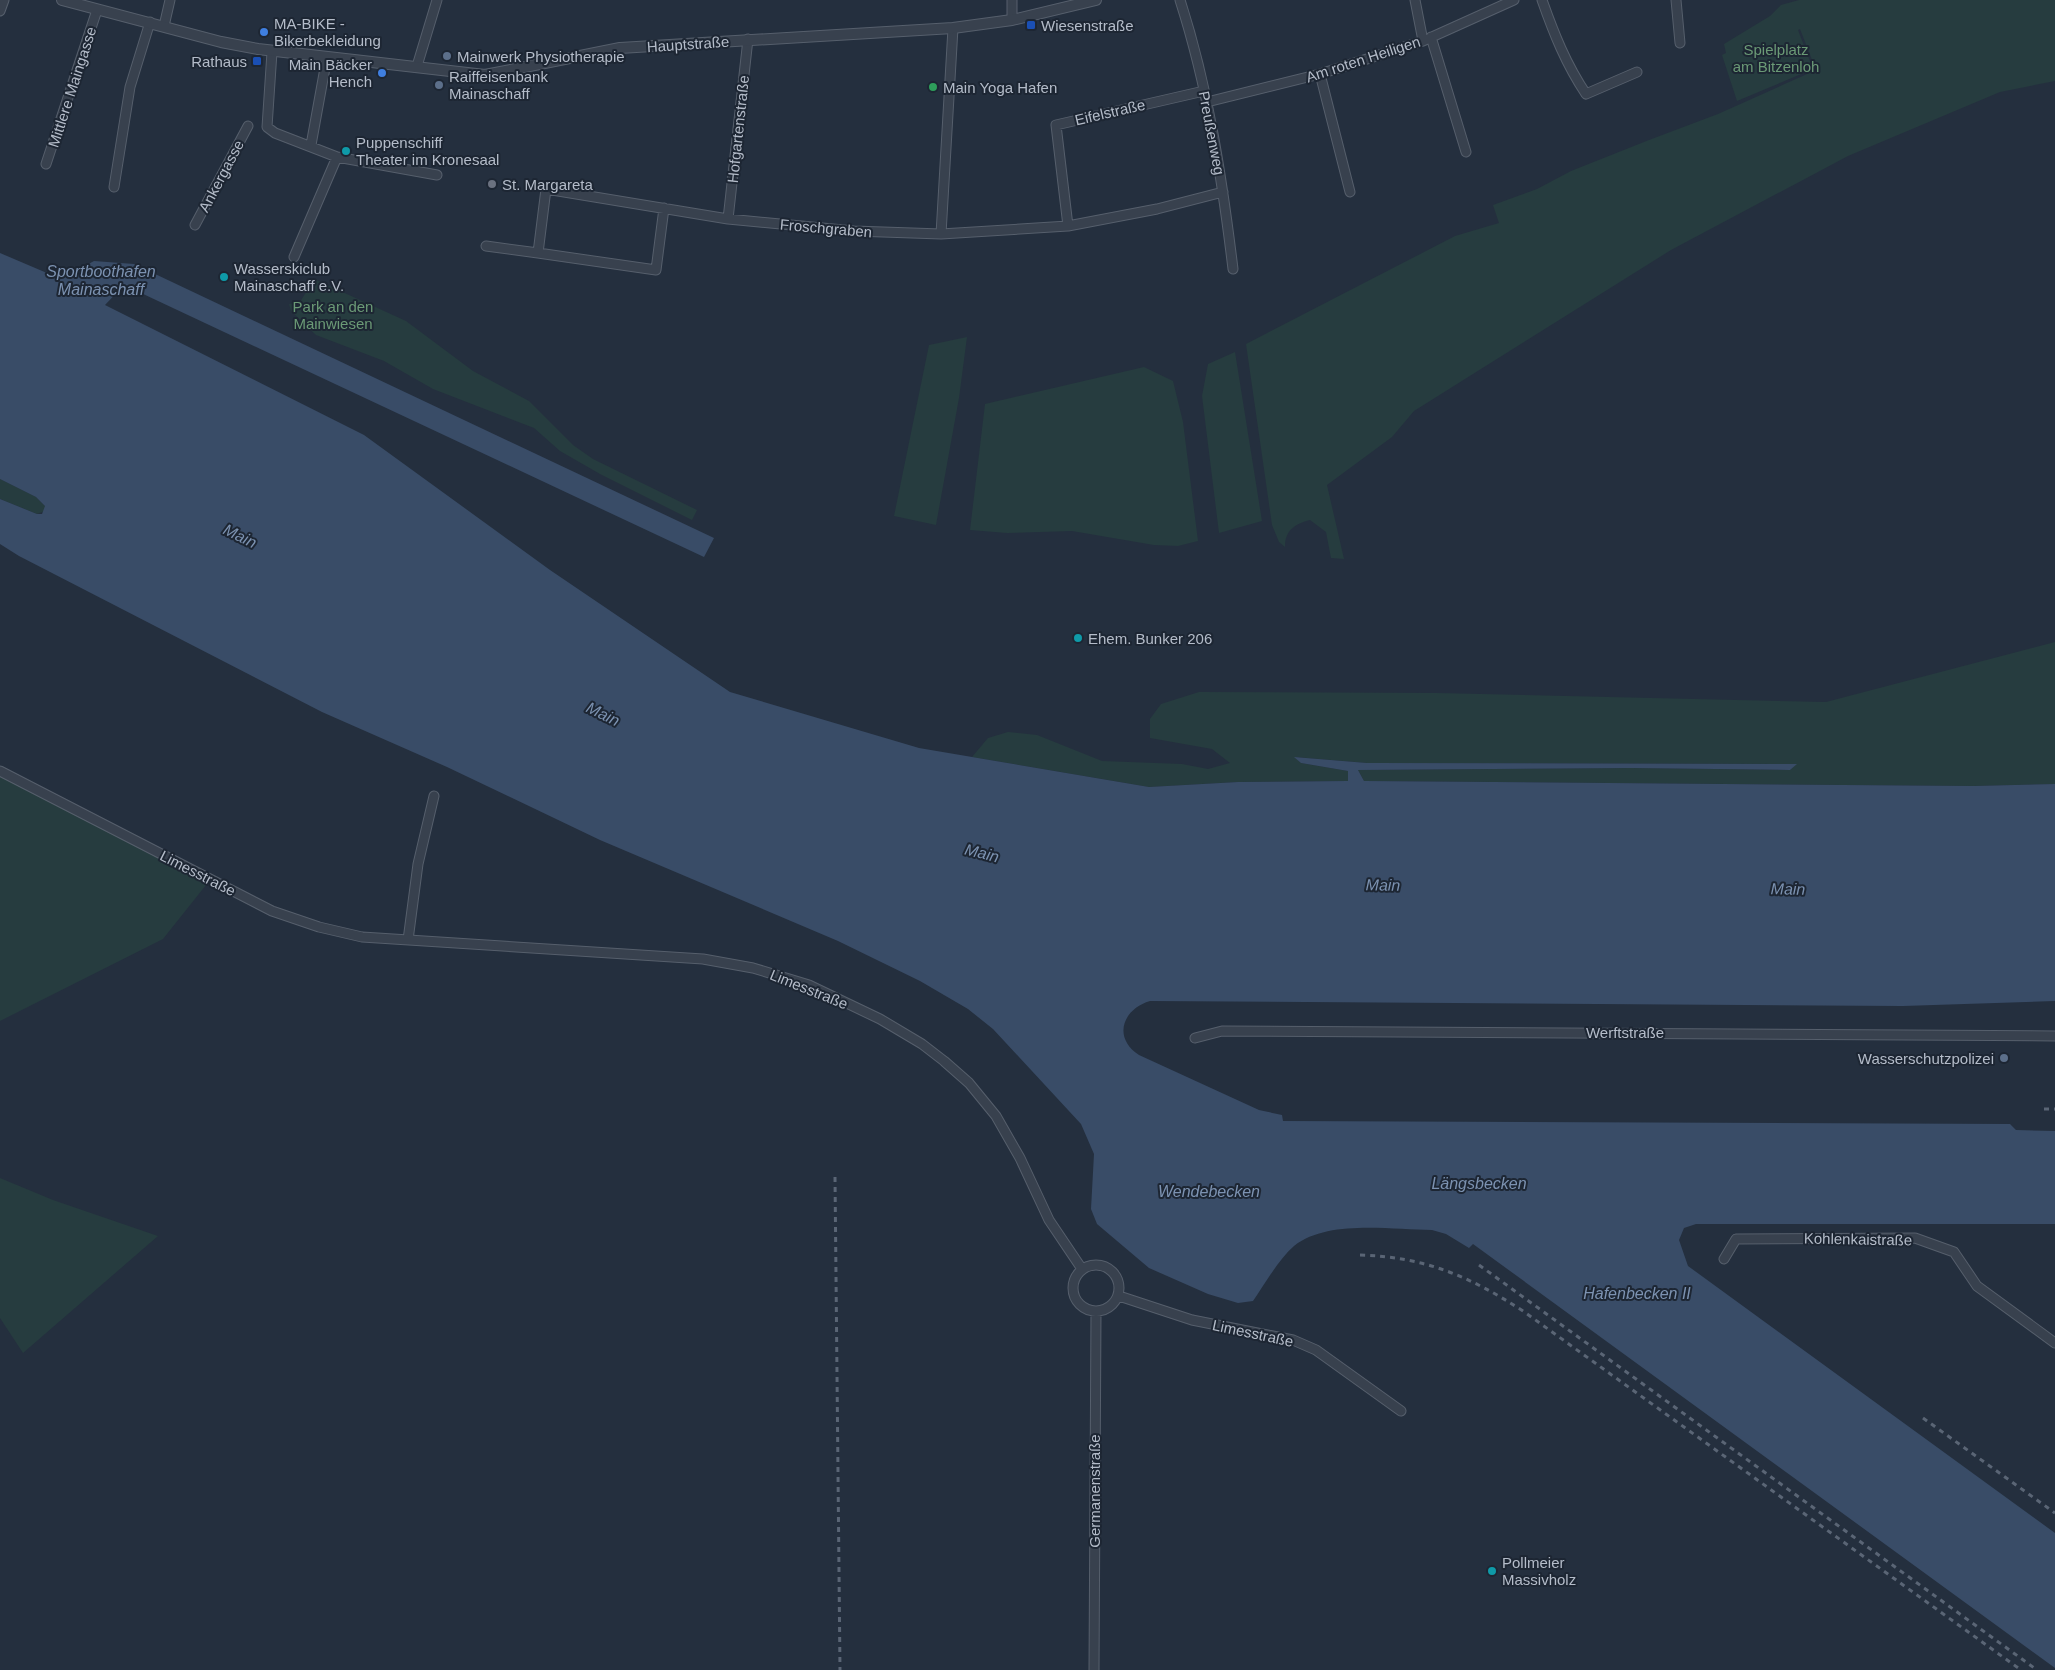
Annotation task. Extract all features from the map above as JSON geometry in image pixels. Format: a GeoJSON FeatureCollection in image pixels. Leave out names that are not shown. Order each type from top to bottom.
{"type":"FeatureCollection","features":[{"type":"Feature","properties":{"kind":"street"},"geometry":{"type":"LineString","coordinates":[[0,11],[4,0]]}},
{"type":"Feature","properties":{"kind":"street","name":"Hauptstraße"},"geometry":{"type":"LineString","coordinates":[[62,0],[221,42],[272,52],[418,66],[486,75],[620,48],[953,28],[1012,20],[1096,0]]}},
{"type":"Feature","properties":{"kind":"street"},"geometry":{"type":"LineString","coordinates":[[164,26],[170,0]]}},
{"type":"Feature","properties":{"kind":"street"},"geometry":{"type":"LineString","coordinates":[[418,66],[437,0]]}},
{"type":"Feature","properties":{"kind":"street"},"geometry":{"type":"LineString","coordinates":[[1012,0],[1012,20]]}},
{"type":"Feature","properties":{"kind":"street","name":"Preußenweg"},"geometry":{"type":"LineString","coordinates":[[1180,0],[1207,102],[1223,192],[1233,269]]}},
{"type":"Feature","properties":{"kind":"street"},"geometry":{"type":"LineString","coordinates":[[1415,0],[1466,152]]}},
{"type":"Feature","properties":{"kind":"street","name":"Am roten Heiligen"},"geometry":{"type":"LineString","coordinates":[[1207,102],[1320,74],[1427,39],[1514,0]]}},
{"type":"Feature","properties":{"kind":"street"},"geometry":{"type":"LineString","coordinates":[[1542,0],[1563,56],[1586,94],[1637,72]]}},
{"type":"Feature","properties":{"kind":"street"},"geometry":{"type":"LineString","coordinates":[[1676,0],[1680,44]]}},
{"type":"Feature","properties":{"kind":"street","name":"Mittlere Maingasse"},"geometry":{"type":"LineString","coordinates":[[46,164],[97,10]]}},
{"type":"Feature","properties":{"kind":"street"},"geometry":{"type":"LineString","coordinates":[[114,187],[130,87],[150,22]]}},
{"type":"Feature","properties":{"kind":"street"},"geometry":{"type":"LineString","coordinates":[[941,234],[953,28]]}},
{"type":"Feature","properties":{"kind":"street","name":"Hofgartenstraße"},"geometry":{"type":"LineString","coordinates":[[728,219],[748,39]]}},
{"type":"Feature","properties":{"kind":"street"},"geometry":{"type":"LineString","coordinates":[[272,52],[267,127],[275,133],[311,145],[337,157],[437,175]]}},
{"type":"Feature","properties":{"kind":"street"},"geometry":{"type":"LineString","coordinates":[[311,145],[327,57]]}},
{"type":"Feature","properties":{"kind":"street"},"geometry":{"type":"LineString","coordinates":[[1320,74],[1350,192]]}},
{"type":"Feature","properties":{"kind":"street","name":"Eifelstraße"},"geometry":{"type":"LineString","coordinates":[[1068,226],[1056,124],[1204,91]]}},
{"type":"Feature","properties":{"kind":"street","name":"Ankergasse"},"geometry":{"type":"LineString","coordinates":[[195,225],[248,126]]}},
{"type":"Feature","properties":{"kind":"street"},"geometry":{"type":"LineString","coordinates":[[294,257],[337,157]]}},
{"type":"Feature","properties":{"kind":"street","name":"Froschgraben"},"geometry":{"type":"LineString","coordinates":[[538,253],[546,189],[728,219],[854,232],[941,234],[1068,226],[1223,192]]}},
{"type":"Feature","properties":{"kind":"street"},"geometry":{"type":"LineString","coordinates":[[486,246],[656,270],[664,208]]}},
{"type":"Feature","properties":{"kind":"street","name":"Limesstraße"},"geometry":{"type":"LineString","coordinates":[[0,771],[272,911],[319,927],[362,937],[703,959],[748,966],[781,975],[850,1005],[922,1044],[969,1083],[996,1116],[1020,1158],[1050,1220],[1082,1269]]}},
{"type":"Feature","properties":{"kind":"street"},"geometry":{"type":"LineString","coordinates":[[408,940],[418,864],[434,796]]}},
{"type":"Feature","properties":{"kind":"street","name":"Werftstraße"},"geometry":{"type":"LineString","coordinates":[[1195,1038],[1222,1031],[2055,1036]]}},
{"type":"Feature","properties":{"kind":"street","name":"Kohlenkaistraße"},"geometry":{"type":"LineString","coordinates":[[1724,1259],[1736,1239],[1915,1238],[1954,1252],[1977,1286],[2055,1343]]}},
{"type":"Feature","properties":{"kind":"street"},"geometry":{"type":"LineString","coordinates":[[1096,1264],[1110,1269],[1119,1281],[1119,1296],[1111,1306],[1096,1312],[1082,1307],[1074,1295],[1074,1281],[1082,1269],[1096,1264]]}},
{"type":"Feature","properties":{"kind":"street","name":"Limesstraße"},"geometry":{"type":"LineString","coordinates":[[1119,1296],[1192,1320],[1293,1340],[1316,1350],[1401,1411]]}},
{"type":"Feature","properties":{"kind":"street","name":"Germanenstraße"},"geometry":{"type":"LineString","coordinates":[[1094,1670],[1096,1312]]}},
{"type":"Feature","properties":{"kind":"green space","name":"Spielplatz am Bitzenloh"},"geometry":{"type":"Polygon","coordinates":[[[1799,0],[2055,0],[2055,81],[2000,92],[1848,156],[1671,250],[1414,411],[1392,437],[1327,485],[1344,559],[1331,558],[1326,532],[1310,520],[1295,526],[1289,532],[1285,541],[1285,547],[1279,542],[1272,525],[1246,344],[1455,236],[1499,223],[1493,205],[1537,189],[1571,171],[1718,114],[1816,70],[1800,29],[1798,30],[1813,69],[1737,101],[1722,55],[1726,53],[1724,44],[1770,16],[1781,5],[1799,0]]]}},
{"type":"Feature","properties":{"kind":"green space","name":"Park an den Mainwiesen"},"geometry":{"type":"Polygon","coordinates":[[[314,279],[406,321],[473,371],[529,401],[573,445],[593,459],[697,510],[692,520],[600,474],[560,451],[534,428],[433,389],[384,361],[316,335],[291,311],[289,304],[300,302],[308,289],[309,283],[314,279]]]}},
{"type":"Feature","properties":{"kind":"green space"},"geometry":{"type":"Polygon","coordinates":[[[967,337],[959,398],[936,525],[894,516],[929,345],[967,337]]]}},
{"type":"Feature","properties":{"kind":"green space"},"geometry":{"type":"Polygon","coordinates":[[[1235,352],[1262,521],[1219,533],[1202,396],[1208,364],[1235,352]]]}},
{"type":"Feature","properties":{"kind":"green space"},"geometry":{"type":"Polygon","coordinates":[[[1144,367],[1173,381],[1183,422],[1198,541],[1178,546],[1154,545],[1072,531],[1007,533],[970,530],[985,404],[1144,367]]]}},
{"type":"Feature","properties":{"kind":"green space"},"geometry":{"type":"Polygon","coordinates":[[[0,479],[36,497],[45,506],[45,511],[37,514],[0,499],[0,479]]]}},
{"type":"Feature","properties":{"kind":"green space"},"geometry":{"type":"Polygon","coordinates":[[[2055,642],[2055,784],[1974,786],[1364,781],[1358,770],[1631,768],[1790,770],[1796,764],[1367,763],[1295,757],[1301,763],[1348,771],[1348,781],[1238,782],[1149,787],[972,757],[988,738],[1008,732],[1037,735],[1102,761],[1182,764],[1208,769],[1230,763],[1212,749],[1150,738],[1150,719],[1161,704],[1199,692],[1437,693],[1826,702],[2055,642]]]}},
{"type":"Feature","properties":{"kind":"green space"},"geometry":{"type":"Polygon","coordinates":[[[0,770],[210,880],[163,939],[0,1021],[0,770]]]}},
{"type":"Feature","properties":{"kind":"green space"},"geometry":{"type":"Polygon","coordinates":[[[0,1178],[53,1200],[158,1236],[23,1353],[0,1318],[0,1178]]]}},
{"type":"Feature","properties":{"kind":"water"},"geometry":{"type":"Polygon","coordinates":[[[0,253],[61,279],[94,261],[134,264],[714,538],[704,557],[124,285],[105,305],[364,435],[550,570],[730,692],[919,748],[1149,787],[1238,782],[1348,781],[1348,771],[1301,763],[1294,757],[1367,763],[1797,764],[1790,770],[1631,768],[1358,770],[1364,781],[1974,786],[2055,784],[2055,1001],[1903,1006],[1150,1001],[1133,1010],[1124,1024],[1123,1032],[1131,1048],[1139,1055],[1259,1110],[1282,1115],[1283,1121],[2010,1124],[2016,1130],[2055,1131],[2055,1224],[1696,1224],[1684,1228],[1679,1240],[1688,1266],[2055,1533],[2055,1668],[1473,1244],[1469,1248],[1446,1234],[1432,1230],[1360,1228],[1324,1232],[1294,1246],[1277,1265],[1253,1301],[1238,1303],[1208,1294],[1149,1268],[1097,1224],[1091,1209],[1094,1154],[1081,1124],[993,1029],[968,1009],[920,981],[838,941],[600,840],[447,767],[322,712],[19,556],[0,544],[0,499],[37,514],[42,514],[45,506],[36,497],[0,479],[0,253]]]}},
{"type":"Feature","properties":{"kind":"railway"},"geometry":{"type":"LineString","coordinates":[[2044,1109],[2055,1109]]}},
{"type":"Feature","properties":{"kind":"railway"},"geometry":{"type":"LineString","coordinates":[[835,1177],[840,1670]]}},
{"type":"Feature","properties":{"kind":"railway"},"geometry":{"type":"LineString","coordinates":[[1360,1255],[1426,1264],[1465,1278],[1523,1311],[2021,1670]]}},
{"type":"Feature","properties":{"kind":"railway"},"geometry":{"type":"LineString","coordinates":[[1479,1265],[2037,1670]]}},
{"type":"Feature","properties":{"kind":"railway"},"geometry":{"type":"LineString","coordinates":[[1923,1418],[2055,1513]]}},
{"type":"Feature","properties":{"kind":"place","name":"Wiesenstraße"},"geometry":{"type":"Point","coordinates":[1031,25]}},
{"type":"Feature","properties":{"kind":"place","name":"MA-BIKE - Bikerbekleidung"},"geometry":{"type":"Point","coordinates":[264,32]}},
{"type":"Feature","properties":{"kind":"place","name":"Mainwerk Physiotherapie"},"geometry":{"type":"Point","coordinates":[447,56]}},
{"type":"Feature","properties":{"kind":"place","name":"Rathaus"},"geometry":{"type":"Point","coordinates":[257,61]}},
{"type":"Feature","properties":{"kind":"place","name":"Main Bäcker Hench"},"geometry":{"type":"Point","coordinates":[382,73]}},
{"type":"Feature","properties":{"kind":"place","name":"Raiffeisenbank Mainaschaff"},"geometry":{"type":"Point","coordinates":[439,85]}},
{"type":"Feature","properties":{"kind":"place","name":"Main Yoga Hafen"},"geometry":{"type":"Point","coordinates":[933,87]}},
{"type":"Feature","properties":{"kind":"place","name":"Puppenschiff Theater im Kronesaal"},"geometry":{"type":"Point","coordinates":[346,151]}},
{"type":"Feature","properties":{"kind":"place","name":"St. Margareta"},"geometry":{"type":"Point","coordinates":[492,184]}},
{"type":"Feature","properties":{"kind":"place","name":"Wasserskiclub Mainaschaff e.V."},"geometry":{"type":"Point","coordinates":[224,277]}},
{"type":"Feature","properties":{"kind":"place","name":"Ehem. Bunker 206"},"geometry":{"type":"Point","coordinates":[1078,638]}},
{"type":"Feature","properties":{"kind":"place","name":"Wasserschutzpolizei"},"geometry":{"type":"Point","coordinates":[2004,1058]}},
{"type":"Feature","properties":{"kind":"place","name":"Pollmeier Massivholz"},"geometry":{"type":"Point","coordinates":[1492,1571]}},
{"type":"Feature","properties":{"kind":"water label","name":"Sportboothafen Mainaschaff"},"geometry":{"type":"Point","coordinates":[101,280]}},
{"type":"Feature","properties":{"kind":"water label","name":"Main"},"geometry":{"type":"Point","coordinates":[240,536]}},
{"type":"Feature","properties":{"kind":"water label","name":"Main"},"geometry":{"type":"Point","coordinates":[603,714]}},
{"type":"Feature","properties":{"kind":"water label","name":"Main"},"geometry":{"type":"Point","coordinates":[982,853]}},
{"type":"Feature","properties":{"kind":"water label","name":"Main"},"geometry":{"type":"Point","coordinates":[1383,885]}},
{"type":"Feature","properties":{"kind":"water label","name":"Main"},"geometry":{"type":"Point","coordinates":[1788,889]}},
{"type":"Feature","properties":{"kind":"water label","name":"Längsbecken"},"geometry":{"type":"Point","coordinates":[1479,1183]}},
{"type":"Feature","properties":{"kind":"water label","name":"Wendebecken"},"geometry":{"type":"Point","coordinates":[1209,1191]}},
{"type":"Feature","properties":{"kind":"water label","name":"Hafenbecken II"},"geometry":{"type":"Point","coordinates":[1637,1293]}}]}
